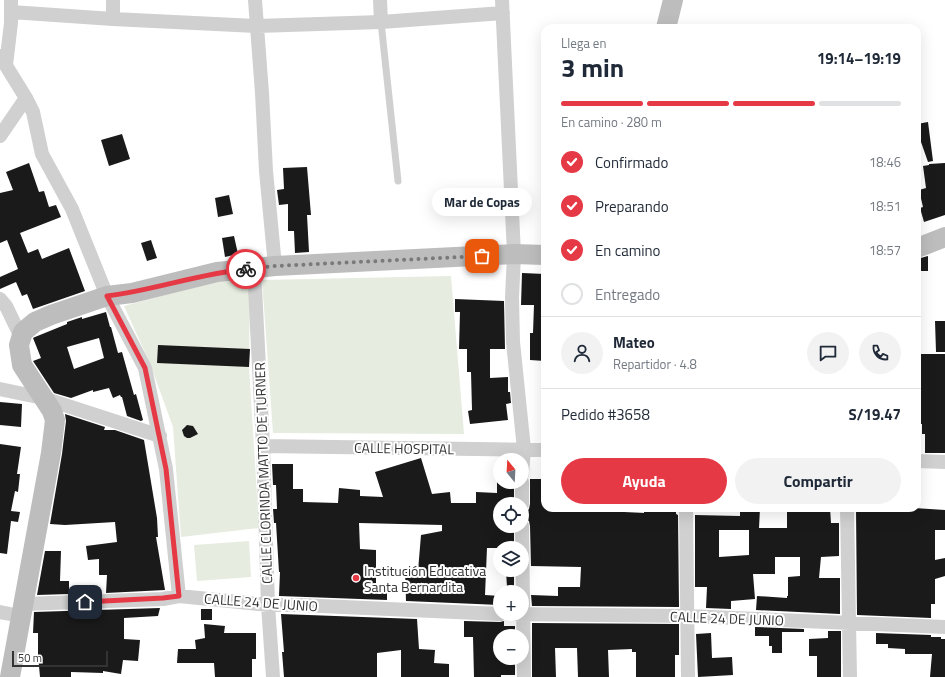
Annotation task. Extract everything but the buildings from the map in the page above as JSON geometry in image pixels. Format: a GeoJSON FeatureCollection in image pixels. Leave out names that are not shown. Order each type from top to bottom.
{"type":"FeatureCollection","features":[{"type":"Feature","properties":{"kind":"street"},"geometry":{"type":"LineString","coordinates":[[113,0],[113,20]]}},
{"type":"Feature","properties":{"kind":"street"},"geometry":{"type":"LineString","coordinates":[[255,0],[266,171],[275,266]]}},
{"type":"Feature","properties":{"kind":"street"},"geometry":{"type":"LineString","coordinates":[[380,0],[381,22]]}},
{"type":"Feature","properties":{"kind":"street"},"geometry":{"type":"LineString","coordinates":[[667,24],[673,0]]}},
{"type":"Feature","properties":{"kind":"street"},"geometry":{"type":"LineString","coordinates":[[179,596],[166,469],[145,368],[107,296],[72,209],[42,154],[33,112],[3,60],[11,23],[11,6],[113,20],[257,26],[381,22],[502,7],[514,254],[512,298],[514,342],[524,453]]}},
{"type":"Feature","properties":{"kind":"street"},"geometry":{"type":"LineString","coordinates":[[0,136],[26,98]]}},
{"type":"Feature","properties":{"kind":"street"},"geometry":{"type":"LineString","coordinates":[[921,246],[945,237]]}},
{"type":"Feature","properties":{"kind":"street"},"geometry":{"type":"LineString","coordinates":[[0,659],[51,453],[55,420],[52,410],[22,365],[19,345],[21,337],[23,332],[35,322],[45,317],[107,296],[132,293],[217,272],[275,266],[514,254],[541,255]]}},
{"type":"Feature","properties":{"kind":"street","name":"CALLE CLORINDA MATTO DE TURNER"},"geometry":{"type":"LineString","coordinates":[[254,268],[272,677]]}},
{"type":"Feature","properties":{"kind":"street"},"geometry":{"type":"LineString","coordinates":[[0,299],[6,306],[21,337]]}},
{"type":"Feature","properties":{"kind":"street"},"geometry":{"type":"LineString","coordinates":[[0,389],[43,398],[160,436]]}},
{"type":"Feature","properties":{"kind":"street","name":"CALLE HOSPITAL"},"geometry":{"type":"LineString","coordinates":[[263,446],[541,450]]}},
{"type":"Feature","properties":{"kind":"street"},"geometry":{"type":"LineString","coordinates":[[921,461],[945,462]]}},
{"type":"Feature","properties":{"kind":"street"},"geometry":{"type":"LineString","coordinates":[[686,512],[688,677]]}},
{"type":"Feature","properties":{"kind":"street"},"geometry":{"type":"LineString","coordinates":[[847,512],[850,677]]}},
{"type":"Feature","properties":{"kind":"street"},"geometry":{"type":"LineString","coordinates":[[518,585],[522,533]]}},
{"type":"Feature","properties":{"kind":"street","name":"CALLE 24 DE JUNIO"},"geometry":{"type":"LineString","coordinates":[[11,610],[179,596],[268,605],[493,614]]}},
{"type":"Feature","properties":{"kind":"street"},"geometry":{"type":"LineString","coordinates":[[10,677],[11,610]]}},
{"type":"Feature","properties":{"kind":"street","name":"CALLE 24 DE JUNIO"},"geometry":{"type":"LineString","coordinates":[[529,614],[688,616],[945,628]]}},
{"type":"Feature","properties":{"kind":"street"},"geometry":{"type":"LineString","coordinates":[[517,621],[524,677]]}},
{"type":"Feature","properties":{"kind":"lane"},"geometry":{"type":"LineString","coordinates":[[381,22],[398,181]]}},
{"type":"Feature","properties":{"kind":"shaded area"},"geometry":{"type":"Polygon","coordinates":[[[451,276],[464,434],[273,433],[262,280],[451,276]]]}},
{"type":"Feature","properties":{"kind":"shaded area"},"geometry":{"type":"Polygon","coordinates":[[[250,278],[249,367],[259,528],[181,537],[173,427],[149,361],[124,306],[217,281],[250,278]]]}},
{"type":"Feature","properties":{"kind":"shaded area"},"geometry":{"type":"Polygon","coordinates":[[[249,541],[251,577],[197,581],[194,545],[249,541]]]}},
{"type":"Feature","properties":{"kind":"way so far"},"geometry":{"type":"LineString","coordinates":[[246,269],[275,266],[482,256]]}},
{"type":"Feature","properties":{"kind":"place","name":"Mar de Copas"},"geometry":{"type":"Point","coordinates":[482,256]}},
{"type":"Feature","properties":{"kind":"place","name":"Institución Educativa Santa Bernardita"},"geometry":{"type":"Point","coordinates":[356,578]}},
{"type":"Feature","properties":{"kind":"route"},"geometry":{"type":"LineString","coordinates":[[85,602],[179,596],[166,469],[145,368],[107,296],[132,293],[217,272],[246,269]]}}]}
